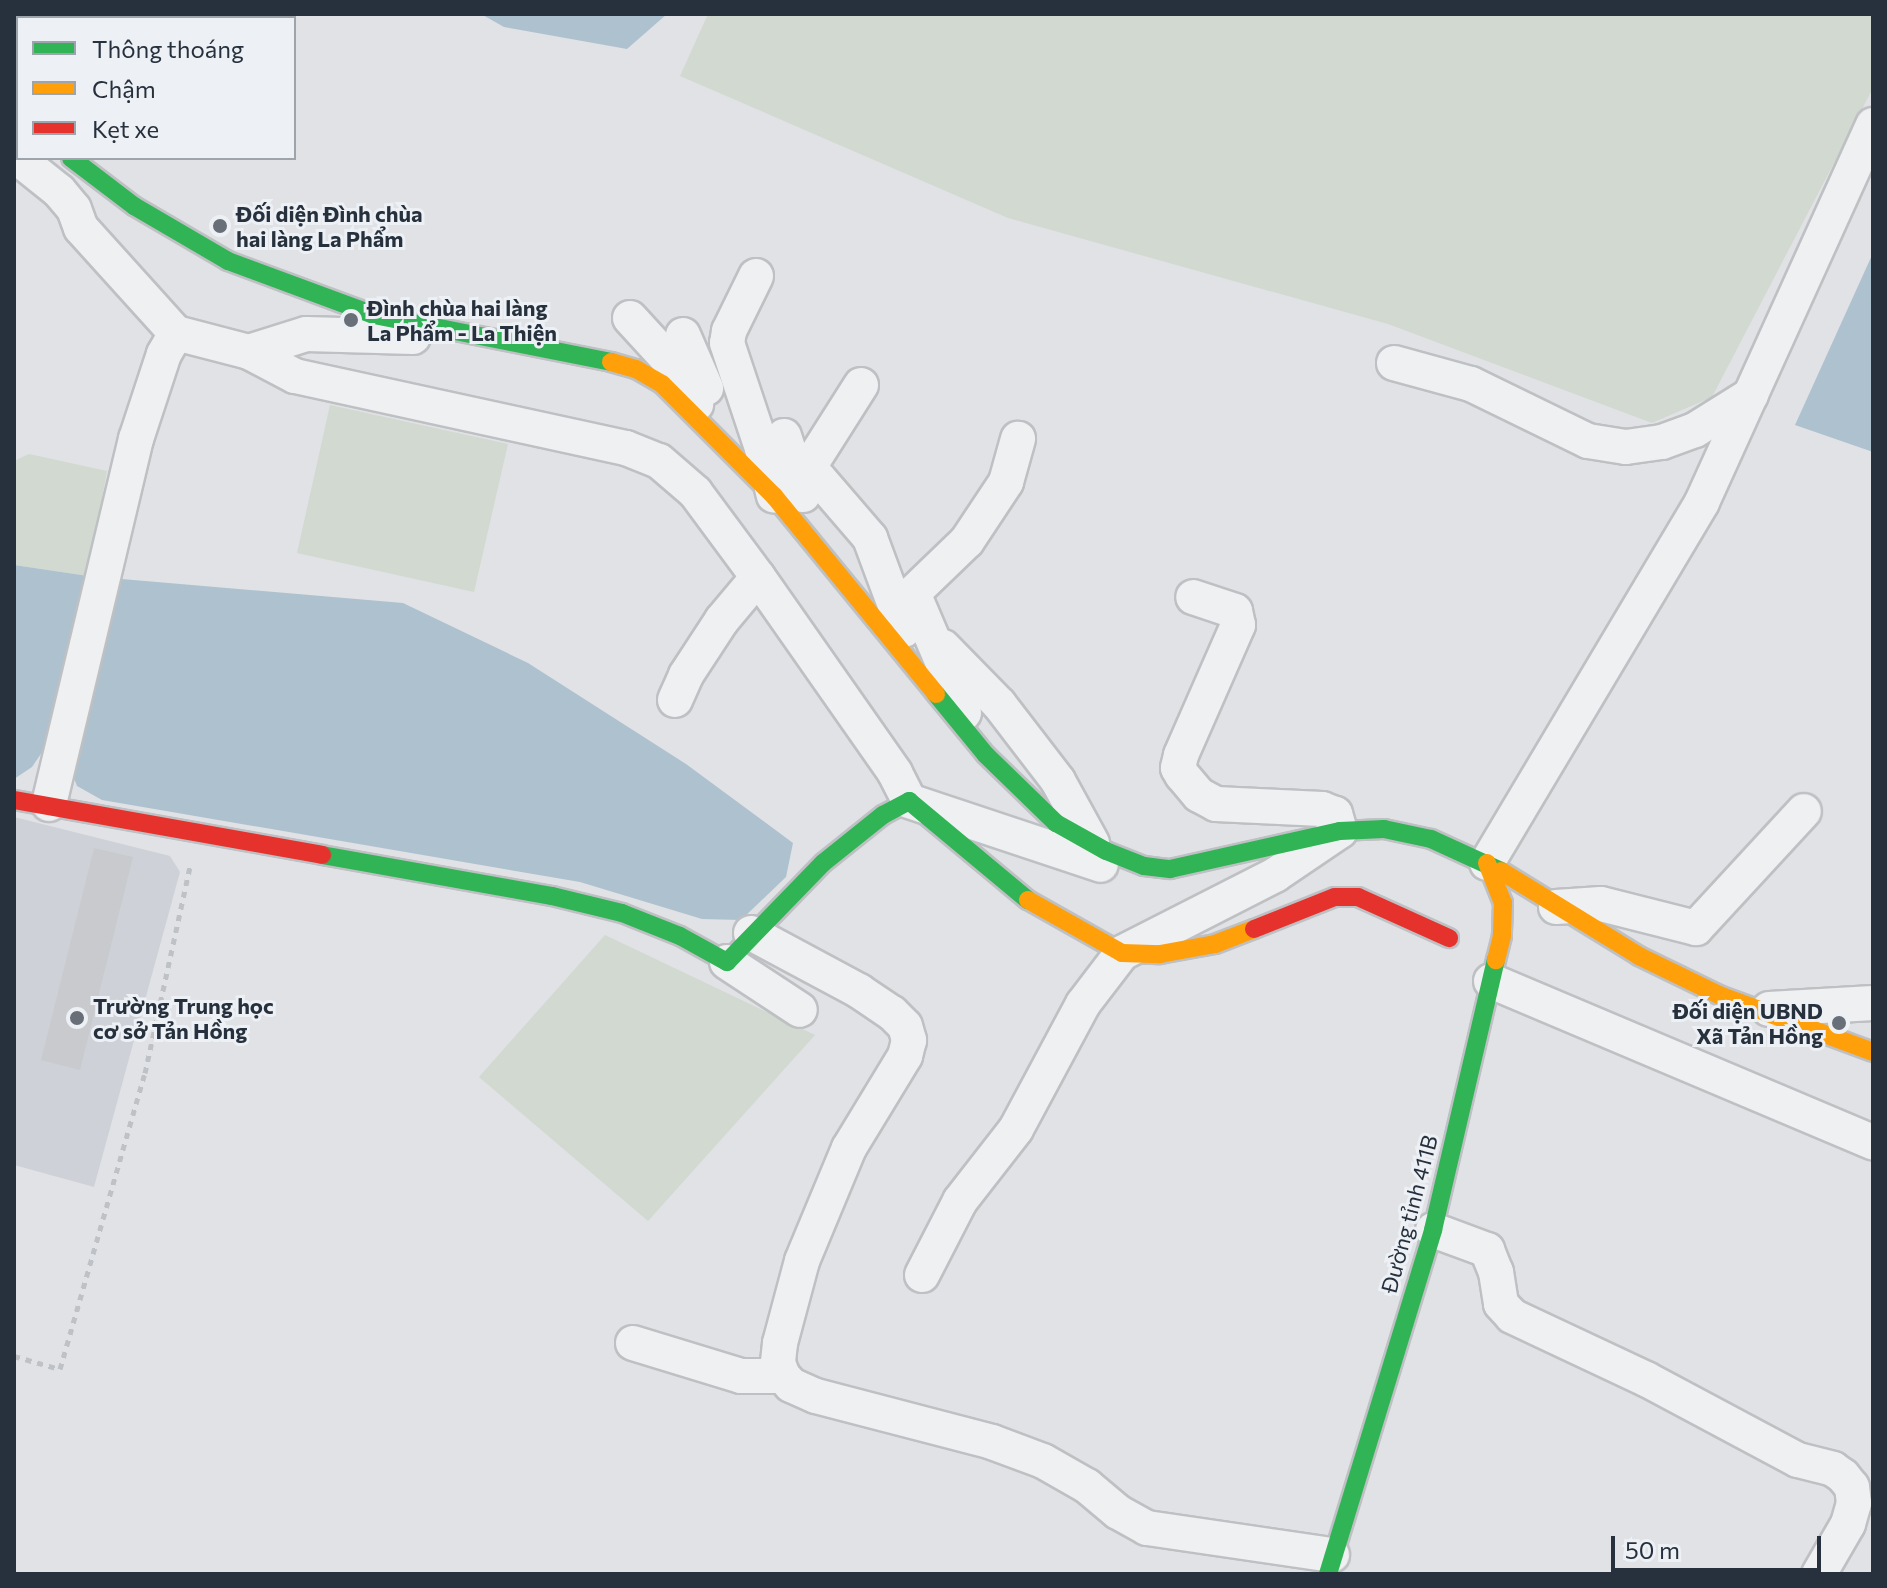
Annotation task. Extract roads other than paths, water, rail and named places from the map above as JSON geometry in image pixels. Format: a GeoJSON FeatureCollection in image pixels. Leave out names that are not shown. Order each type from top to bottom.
{"type":"FeatureCollection","features":[{"type":"Feature","properties":{"kind":"main road"},"geometry":{"type":"LineString","coordinates":[[74,160],[134,206],[228,261],[374,315],[571,352],[636,369],[662,384],[774,496],[977,743],[1056,823],[1092,843],[1144,866],[1170,869],[1340,831],[1384,829],[1431,839],[1487,863],[1639,956],[1719,995],[1866,1051]]}},
{"type":"Feature","properties":{"kind":"main road"},"geometry":{"type":"LineString","coordinates":[[14,800],[499,884],[590,905],[680,936],[727,962],[751,933],[823,863],[883,815],[909,801],[1038,908],[1122,953],[1160,954],[1215,944],[1335,897],[1358,897],[1375,903],[1449,938]]}},
{"type":"Feature","properties":{"kind":"main road","name":"Đường tỉnh 411B"},"geometry":{"type":"LineString","coordinates":[[1330,1565],[1433,1230],[1502,936],[1503,903],[1487,863]]}},
{"type":"Feature","properties":{"kind":"street"},"geometry":{"type":"LineString","coordinates":[[1487,863],[1702,502],[1873,125]]}},
{"type":"Feature","properties":{"kind":"street"},"geometry":{"type":"LineString","coordinates":[[20,160],[59,191],[74,209],[81,228],[176,333],[249,352],[295,376],[626,448],[659,461],[695,492],[758,577],[895,773],[909,801],[1114,869],[1144,866]]}},
{"type":"Feature","properties":{"kind":"street"},"geometry":{"type":"LineString","coordinates":[[14,182],[56,217],[81,228]]}},
{"type":"Feature","properties":{"kind":"street"},"geometry":{"type":"LineString","coordinates":[[756,276],[729,331],[727,343],[762,448],[774,496]]}},
{"type":"Feature","properties":{"kind":"street"},"geometry":{"type":"LineString","coordinates":[[630,318],[684,377],[715,434]]}},
{"type":"Feature","properties":{"kind":"street"},"geometry":{"type":"LineString","coordinates":[[49,804],[136,439],[154,379],[176,333]]}},
{"type":"Feature","properties":{"kind":"street"},"geometry":{"type":"LineString","coordinates":[[249,352],[306,334],[475,335]]}},
{"type":"Feature","properties":{"kind":"street"},"geometry":{"type":"LineString","coordinates":[[683,335],[715,434]]}},
{"type":"Feature","properties":{"kind":"street"},"geometry":{"type":"LineString","coordinates":[[1394,363],[1471,384],[1588,441],[1626,447],[1662,442],[1695,430],[1751,395]]}},
{"type":"Feature","properties":{"kind":"street"},"geometry":{"type":"LineString","coordinates":[[861,385],[809,467],[870,538],[920,676]]}},
{"type":"Feature","properties":{"kind":"street"},"geometry":{"type":"LineString","coordinates":[[784,436],[801,488],[812,543]]}},
{"type":"Feature","properties":{"kind":"street"},"geometry":{"type":"LineString","coordinates":[[977,743],[913,593],[967,541],[1006,482],[1018,439]]}},
{"type":"Feature","properties":{"kind":"street"},"geometry":{"type":"LineString","coordinates":[[675,700],[686,675],[722,620],[758,577]]}},
{"type":"Feature","properties":{"kind":"street"},"geometry":{"type":"LineString","coordinates":[[922,1275],[960,1201],[1016,1129],[1083,1004],[1122,953],[1275,875],[1340,831],[1335,814],[1322,809],[1216,804],[1199,795],[1182,775],[1178,768],[1181,755],[1238,625],[1235,611],[1193,597]]}},
{"type":"Feature","properties":{"kind":"street"},"geometry":{"type":"LineString","coordinates":[[929,633],[1008,715],[1058,781],[1092,843]]}},
{"type":"Feature","properties":{"kind":"street"},"geometry":{"type":"LineString","coordinates":[[1556,907],[1601,904],[1696,928],[1804,811]]}},
{"type":"Feature","properties":{"kind":"street"},"geometry":{"type":"LineString","coordinates":[[751,933],[859,991],[892,1013],[905,1026],[909,1040],[905,1056],[849,1148],[818,1218],[780,1343],[778,1363],[791,1385],[816,1396],[992,1442],[1043,1461],[1087,1486],[1118,1512],[1147,1528],[1330,1565]]}},
{"type":"Feature","properties":{"kind":"street"},"geometry":{"type":"LineString","coordinates":[[727,962],[800,1010]]}},
{"type":"Feature","properties":{"kind":"street"},"geometry":{"type":"LineString","coordinates":[[1491,981],[1873,1142]]}},
{"type":"Feature","properties":{"kind":"street"},"geometry":{"type":"LineString","coordinates":[[1761,1010],[1873,1003]]}},
{"type":"Feature","properties":{"kind":"street"},"geometry":{"type":"LineString","coordinates":[[1433,1230],[1487,1250],[1496,1272],[1501,1304],[1512,1316],[1646,1379],[1787,1455],[1843,1476],[1852,1487],[1854,1503],[1848,1524],[1819,1574]]}},
{"type":"Feature","properties":{"kind":"street"},"geometry":{"type":"LineString","coordinates":[[633,1343],[741,1376],[783,1376]]}},
{"type":"Feature","properties":{"kind":"water"},"geometry":{"type":"Polygon","coordinates":[[[481,14],[667,14],[627,49],[504,27],[481,14]]]}},
{"type":"Feature","properties":{"kind":"water"},"geometry":{"type":"Polygon","coordinates":[[[1873,253],[1873,452],[1795,425],[1873,253]]]}},
{"type":"Feature","properties":{"kind":"water"},"geometry":{"type":"Polygon","coordinates":[[[14,565],[88,576],[47,745],[32,767],[14,779],[14,565]]]}},
{"type":"Feature","properties":{"kind":"water"},"geometry":{"type":"Polygon","coordinates":[[[110,578],[403,603],[528,663],[686,764],[793,843],[786,877],[741,920],[702,919],[580,882],[102,800],[77,786],[68,763],[110,578]]]}},
{"type":"Feature","properties":{"kind":"place","name":"Đối diện Đình chùa hai làng La Phẩm"},"geometry":{"type":"Point","coordinates":[220,226]}},
{"type":"Feature","properties":{"kind":"place","name":"Đình chùa hai làng La Phẩm - La Thiện"},"geometry":{"type":"Point","coordinates":[351,320]}},
{"type":"Feature","properties":{"kind":"place","name":"Trường Trung học cơ sở Tản Hồng"},"geometry":{"type":"Point","coordinates":[77,1018]}},
{"type":"Feature","properties":{"kind":"place","name":"Đối diện UBND Xã Tản Hồng"},"geometry":{"type":"Point","coordinates":[1839,1023]}}]}
